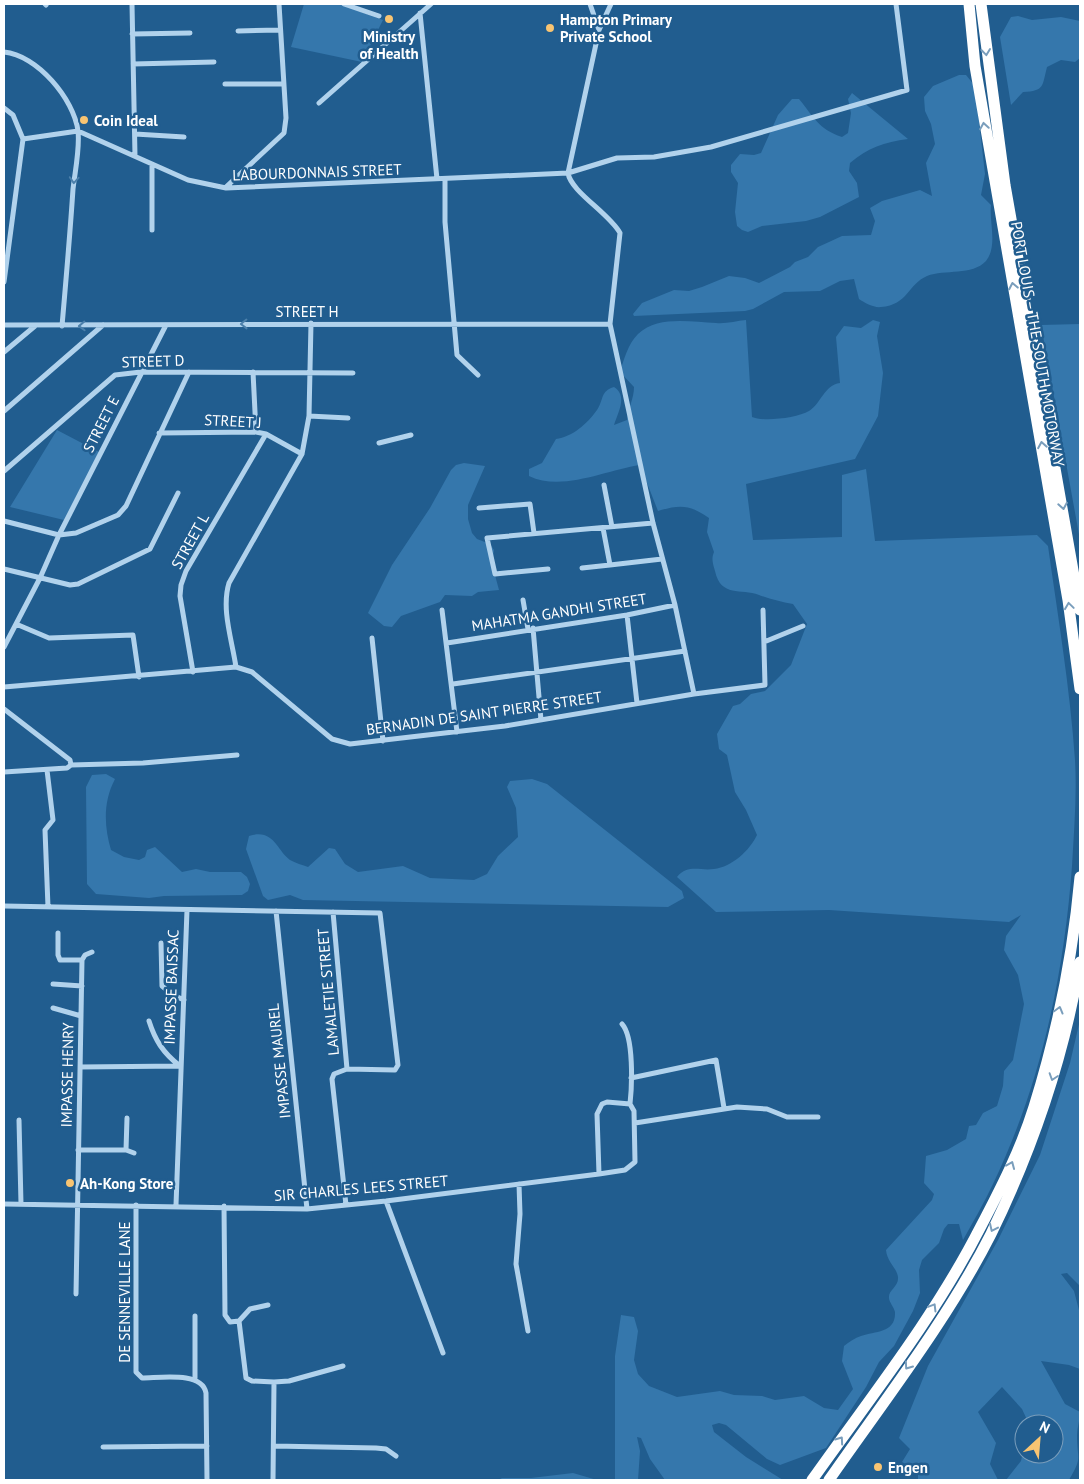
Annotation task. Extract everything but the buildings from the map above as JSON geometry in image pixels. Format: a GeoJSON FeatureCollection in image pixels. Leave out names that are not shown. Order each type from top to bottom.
{"type":"FeatureCollection","features":[{"type":"Feature","properties":{"kind":"highway","name":"PORT LOUIS – THE SOUTH MOTORWAY"},"geometry":{"type":"LineString","coordinates":[[969,4],[974,66],[1066,591],[1080,689]]}},
{"type":"Feature","properties":{"kind":"highway","name":"PORT LOUIS – THE SOUTH MOTORWAY"},"geometry":{"type":"LineString","coordinates":[[981,4],[1005,184],[1080,610]]}},
{"type":"Feature","properties":{"kind":"highway"},"geometry":{"type":"LineString","coordinates":[[812,1480],[928,1317],[980,1230],[1009,1168],[1034,1108],[1062,1000],[1076,917],[1080,877]]}},
{"type":"Feature","properties":{"kind":"highway"},"geometry":{"type":"LineString","coordinates":[[829,1480],[940,1320],[990,1235],[1020,1172],[1054,1075],[1080,962]]}},
{"type":"Feature","properties":{"kind":"street"},"geometry":{"type":"LineString","coordinates":[[132,4],[136,156]]}},
{"type":"Feature","properties":{"kind":"street"},"geometry":{"type":"LineString","coordinates":[[226,188],[284,133],[286,118],[279,4]]}},
{"type":"Feature","properties":{"kind":"street"},"geometry":{"type":"LineString","coordinates":[[344,4],[379,16]]}},
{"type":"Feature","properties":{"kind":"street"},"geometry":{"type":"LineString","coordinates":[[319,103],[431,4]]}},
{"type":"Feature","properties":{"kind":"street"},"geometry":{"type":"LineString","coordinates":[[590,4],[599,30]]}},
{"type":"Feature","properties":{"kind":"street"},"geometry":{"type":"LineString","coordinates":[[611,4],[599,30],[568,173],[575,186],[613,222],[620,233],[610,324],[653,524],[675,605],[694,694]]}},
{"type":"Feature","properties":{"kind":"street","name":"LABOURDONNAIS STREET"},"geometry":{"type":"LineString","coordinates":[[78,131],[136,156],[152,166],[188,180],[226,188],[568,173],[616,158],[654,158],[711,148],[907,90],[896,4]]}},
{"type":"Feature","properties":{"kind":"street"},"geometry":{"type":"LineString","coordinates":[[420,13],[437,179]]}},
{"type":"Feature","properties":{"kind":"street"},"geometry":{"type":"LineString","coordinates":[[238,31],[280,30]]}},
{"type":"Feature","properties":{"kind":"street"},"geometry":{"type":"LineString","coordinates":[[132,34],[190,34]]}},
{"type":"Feature","properties":{"kind":"street"},"geometry":{"type":"LineString","coordinates":[[4,52],[23,57],[34,63],[45,74],[65,100],[78,131],[62,326]]}},
{"type":"Feature","properties":{"kind":"street"},"geometry":{"type":"LineString","coordinates":[[133,64],[214,62]]}},
{"type":"Feature","properties":{"kind":"street"},"geometry":{"type":"LineString","coordinates":[[225,84],[284,84]]}},
{"type":"Feature","properties":{"kind":"street"},"geometry":{"type":"LineString","coordinates":[[4,108],[13,115],[23,139],[4,282]]}},
{"type":"Feature","properties":{"kind":"street"},"geometry":{"type":"LineString","coordinates":[[23,139],[78,131]]}},
{"type":"Feature","properties":{"kind":"street"},"geometry":{"type":"LineString","coordinates":[[135,134],[184,137]]}},
{"type":"Feature","properties":{"kind":"street"},"geometry":{"type":"LineString","coordinates":[[152,166],[152,230]]}},
{"type":"Feature","properties":{"kind":"street"},"geometry":{"type":"LineString","coordinates":[[444,179],[445,222],[457,355],[478,375]]}},
{"type":"Feature","properties":{"kind":"street"},"geometry":{"type":"LineString","coordinates":[[236,668],[226,608],[228,588],[302,454],[309,416],[311,323]]}},
{"type":"Feature","properties":{"kind":"street","name":"STREET H"},"geometry":{"type":"LineString","coordinates":[[4,325],[610,324]]}},
{"type":"Feature","properties":{"kind":"street"},"geometry":{"type":"LineString","coordinates":[[4,411],[103,325]]}},
{"type":"Feature","properties":{"kind":"street","name":"STREET E"},"geometry":{"type":"LineString","coordinates":[[4,648],[40,578],[59,534],[166,325]]}},
{"type":"Feature","properties":{"kind":"street"},"geometry":{"type":"LineString","coordinates":[[4,352],[35,326]]}},
{"type":"Feature","properties":{"kind":"street","name":"STREET D"},"geometry":{"type":"LineString","coordinates":[[4,471],[115,375],[142,372],[353,373]]}},
{"type":"Feature","properties":{"kind":"street"},"geometry":{"type":"LineString","coordinates":[[4,521],[59,534],[76,533],[118,515],[126,506],[188,372]]}},
{"type":"Feature","properties":{"kind":"street"},"geometry":{"type":"LineString","coordinates":[[253,372],[256,432]]}},
{"type":"Feature","properties":{"kind":"street"},"geometry":{"type":"LineString","coordinates":[[309,416],[348,418]]}},
{"type":"Feature","properties":{"kind":"street","name":"STREET J"},"geometry":{"type":"LineString","coordinates":[[159,433],[256,432],[266,434],[302,454]]}},
{"type":"Feature","properties":{"kind":"street","name":"STREET L"},"geometry":{"type":"LineString","coordinates":[[193,672],[180,596],[181,585],[186,572],[266,434]]}},
{"type":"Feature","properties":{"kind":"street"},"geometry":{"type":"LineString","coordinates":[[379,443],[411,436]]}},
{"type":"Feature","properties":{"kind":"street"},"geometry":{"type":"LineString","coordinates":[[604,485],[612,527]]}},
{"type":"Feature","properties":{"kind":"street"},"geometry":{"type":"LineString","coordinates":[[4,569],[70,585],[78,584],[143,555],[150,549],[178,493]]}},
{"type":"Feature","properties":{"kind":"street"},"geometry":{"type":"LineString","coordinates":[[479,508],[530,504],[534,534]]}},
{"type":"Feature","properties":{"kind":"street"},"geometry":{"type":"LineString","coordinates":[[548,569],[495,574],[486,538],[653,524]]}},
{"type":"Feature","properties":{"kind":"street"},"geometry":{"type":"LineString","coordinates":[[603,528],[610,565]]}},
{"type":"Feature","properties":{"kind":"street"},"geometry":{"type":"LineString","coordinates":[[582,568],[662,559]]}},
{"type":"Feature","properties":{"kind":"street"},"geometry":{"type":"LineString","coordinates":[[523,600],[531,629],[541,720]]}},
{"type":"Feature","properties":{"kind":"street","name":"MAHATMA GANDHI STREET"},"geometry":{"type":"LineString","coordinates":[[447,643],[627,615],[675,605]]}},
{"type":"Feature","properties":{"kind":"street"},"geometry":{"type":"LineString","coordinates":[[442,610],[453,684],[457,732]]}},
{"type":"Feature","properties":{"kind":"street"},"geometry":{"type":"LineString","coordinates":[[763,610],[764,642],[803,626]]}},
{"type":"Feature","properties":{"kind":"street"},"geometry":{"type":"LineString","coordinates":[[627,615],[637,703]]}},
{"type":"Feature","properties":{"kind":"street"},"geometry":{"type":"LineString","coordinates":[[16,624],[49,638],[133,635],[139,677]]}},
{"type":"Feature","properties":{"kind":"street"},"geometry":{"type":"LineString","coordinates":[[372,638],[383,741]]}},
{"type":"Feature","properties":{"kind":"street","name":"BERNADIN DE SAINT PIERRE STREET"},"geometry":{"type":"LineString","coordinates":[[4,687],[236,668],[252,672],[332,740],[350,744],[457,732],[694,694],[765,685],[764,642]]}},
{"type":"Feature","properties":{"kind":"street"},"geometry":{"type":"LineString","coordinates":[[453,684],[685,651]]}},
{"type":"Feature","properties":{"kind":"street"},"geometry":{"type":"LineString","coordinates":[[4,709],[70,760],[71,765]]}},
{"type":"Feature","properties":{"kind":"street"},"geometry":{"type":"LineString","coordinates":[[4,772],[67,768],[71,765],[143,763],[237,755]]}},
{"type":"Feature","properties":{"kind":"street"},"geometry":{"type":"LineString","coordinates":[[47,770],[53,820],[44,830],[48,907]]}},
{"type":"Feature","properties":{"kind":"street"},"geometry":{"type":"LineString","coordinates":[[4,906],[380,913],[398,1065],[395,1070],[347,1069],[338,1071],[332,1079],[346,1206]]}},
{"type":"Feature","properties":{"kind":"street","name":"IMPASSE BAISSAC"},"geometry":{"type":"LineString","coordinates":[[176,1206],[187,910]]}},
{"type":"Feature","properties":{"kind":"street","name":"IMPASSE MAUREL"},"geometry":{"type":"LineString","coordinates":[[276,911],[307,1209]]}},
{"type":"Feature","properties":{"kind":"street","name":"LAMALETIE STREET"},"geometry":{"type":"LineString","coordinates":[[333,912],[347,1069]]}},
{"type":"Feature","properties":{"kind":"street"},"geometry":{"type":"LineString","coordinates":[[58,933],[58,955],[60,960],[82,960],[85,955],[92,952]]}},
{"type":"Feature","properties":{"kind":"street"},"geometry":{"type":"LineString","coordinates":[[162,943],[162,986],[173,995],[184,1000]]}},
{"type":"Feature","properties":{"kind":"street","name":"IMPASSE HENRY"},"geometry":{"type":"LineString","coordinates":[[76,1294],[82,960]]}},
{"type":"Feature","properties":{"kind":"street"},"geometry":{"type":"LineString","coordinates":[[53,984],[82,986]]}},
{"type":"Feature","properties":{"kind":"street"},"geometry":{"type":"LineString","coordinates":[[53,1008],[81,1016]]}},
{"type":"Feature","properties":{"kind":"street"},"geometry":{"type":"LineString","coordinates":[[149,1021],[155,1039],[171,1059],[181,1066]]}},
{"type":"Feature","properties":{"kind":"street","name":"SIR CHARLES LEES STREET"},"geometry":{"type":"LineString","coordinates":[[4,1204],[224,1206],[265,1210],[307,1209],[346,1206],[625,1170],[635,1162],[635,1123],[634,1111],[630,1104],[631,1078],[628,1034],[622,1024]]}},
{"type":"Feature","properties":{"kind":"street"},"geometry":{"type":"LineString","coordinates":[[631,1078],[716,1060],[724,1108]]}},
{"type":"Feature","properties":{"kind":"street","name":"IMPASSE BAISSAC"},"geometry":{"type":"LineString","coordinates":[[80,1067],[181,1066]]}},
{"type":"Feature","properties":{"kind":"street"},"geometry":{"type":"LineString","coordinates":[[599,1174],[599,1108],[607,1102],[630,1104]]}},
{"type":"Feature","properties":{"kind":"street"},"geometry":{"type":"LineString","coordinates":[[635,1123],[724,1108],[767,1109],[787,1117],[818,1117]]}},
{"type":"Feature","properties":{"kind":"street"},"geometry":{"type":"LineString","coordinates":[[126,1150],[127,1118]]}},
{"type":"Feature","properties":{"kind":"street"},"geometry":{"type":"LineString","coordinates":[[19,1120],[21,1204]]}},
{"type":"Feature","properties":{"kind":"street"},"geometry":{"type":"LineString","coordinates":[[78,1150],[126,1150],[134,1153]]}},
{"type":"Feature","properties":{"kind":"street"},"geometry":{"type":"LineString","coordinates":[[519,1184],[520,1214],[516,1264],[528,1331]]}},
{"type":"Feature","properties":{"kind":"street"},"geometry":{"type":"LineString","coordinates":[[386,1201],[443,1353]]}},
{"type":"Feature","properties":{"kind":"street","name":"DE SENNEVILLE LANE"},"geometry":{"type":"LineString","coordinates":[[136,1205],[136,1372],[139,1378],[197,1379]]}},
{"type":"Feature","properties":{"kind":"street"},"geometry":{"type":"LineString","coordinates":[[224,1206],[225,1315],[230,1322],[239,1321],[250,1309],[268,1305]]}},
{"type":"Feature","properties":{"kind":"street"},"geometry":{"type":"LineString","coordinates":[[195,1316],[197,1379],[203,1384],[206,1392],[207,1480]]}},
{"type":"Feature","properties":{"kind":"street"},"geometry":{"type":"LineString","coordinates":[[239,1321],[246,1378],[252,1381],[289,1381],[342,1366]]}},
{"type":"Feature","properties":{"kind":"street"},"geometry":{"type":"LineString","coordinates":[[273,1480],[274,1382]]}},
{"type":"Feature","properties":{"kind":"street"},"geometry":{"type":"LineString","coordinates":[[103,1448],[207,1446]]}},
{"type":"Feature","properties":{"kind":"street"},"geometry":{"type":"LineString","coordinates":[[274,1446],[376,1448],[386,1449],[396,1456]]}},
{"type":"Feature","properties":{"kind":"shaded area"},"geometry":{"type":"Polygon","coordinates":[[[304,4],[339,4],[383,20],[362,62],[291,47],[304,4]]]}},
{"type":"Feature","properties":{"kind":"shaded area"},"geometry":{"type":"Polygon","coordinates":[[[1018,16],[1032,20],[1061,17],[1080,21],[1080,58],[1075,62],[1061,60],[1047,67],[1043,83],[1039,89],[1023,92],[1011,105],[1000,37],[1011,17],[1018,16]]]}},
{"type":"Feature","properties":{"kind":"shaded area"},"geometry":{"type":"Polygon","coordinates":[[[959,75],[966,75],[975,86],[985,174],[981,195],[991,205],[992,248],[986,261],[980,266],[973,269],[927,276],[897,302],[881,307],[867,304],[859,299],[854,279],[840,281],[820,291],[784,292],[753,309],[745,311],[634,316],[633,314],[642,303],[674,290],[689,291],[729,276],[745,278],[759,283],[790,267],[795,262],[808,257],[818,247],[842,236],[871,235],[875,221],[870,208],[882,201],[920,190],[932,196],[926,163],[935,144],[931,124],[925,111],[924,97],[933,86],[959,75]]]}},
{"type":"Feature","properties":{"kind":"shaded area"},"geometry":{"type":"Polygon","coordinates":[[[852,93],[908,139],[877,146],[863,153],[850,163],[849,171],[857,183],[859,197],[820,217],[806,221],[762,226],[748,232],[737,226],[735,212],[738,183],[731,172],[731,165],[740,154],[754,155],[761,153],[778,115],[792,99],[799,99],[822,126],[842,137],[848,133],[851,113],[848,99],[852,93]]]}},
{"type":"Feature","properties":{"kind":"shaded area"},"geometry":{"type":"Polygon","coordinates":[[[746,320],[752,417],[772,419],[804,413],[817,404],[830,387],[840,383],[836,337],[844,326],[861,328],[873,320],[880,322],[877,336],[883,373],[878,416],[855,459],[746,484],[753,540],[842,537],[842,475],[866,469],[875,541],[1037,535],[1048,546],[1067,679],[1075,760],[1075,813],[1068,907],[1063,948],[1048,1028],[1037,1068],[1010,1146],[993,1184],[963,1240],[959,1224],[948,1224],[939,1243],[922,1260],[919,1270],[920,1293],[913,1311],[894,1346],[879,1362],[866,1387],[826,1448],[780,1465],[767,1459],[726,1425],[719,1423],[712,1425],[714,1432],[746,1457],[783,1480],[665,1480],[650,1459],[641,1438],[637,1437],[640,1451],[638,1480],[615,1480],[615,1356],[621,1315],[634,1317],[638,1331],[634,1360],[638,1374],[649,1386],[677,1397],[720,1391],[734,1395],[762,1396],[775,1400],[804,1396],[824,1408],[838,1410],[853,1389],[842,1361],[844,1346],[859,1337],[888,1328],[894,1319],[895,1312],[889,1300],[889,1295],[897,1283],[898,1277],[886,1250],[932,1200],[934,1194],[924,1183],[926,1156],[947,1150],[966,1139],[969,1126],[976,1125],[983,1113],[997,1106],[1003,1086],[1004,1071],[1013,1060],[1024,1004],[1018,975],[1004,950],[1006,936],[1021,915],[1009,922],[829,910],[716,912],[677,877],[690,869],[721,868],[740,857],[754,841],[757,835],[746,810],[735,792],[727,755],[719,749],[717,734],[733,706],[740,704],[751,694],[765,691],[791,665],[807,624],[793,604],[752,593],[727,589],[722,585],[713,564],[714,552],[707,532],[709,518],[696,510],[685,507],[673,507],[658,511],[640,465],[570,481],[555,482],[529,476],[529,469],[542,463],[556,439],[568,436],[589,420],[597,410],[604,393],[614,387],[620,395],[621,404],[614,425],[627,420],[634,387],[620,372],[632,342],[646,328],[655,324],[675,321],[727,323],[746,320]]]}},
{"type":"Feature","properties":{"kind":"shaded area"},"geometry":{"type":"Polygon","coordinates":[[[1080,324],[1080,540],[1041,325],[1080,324]]]}},
{"type":"Feature","properties":{"kind":"shaded area"},"geometry":{"type":"Polygon","coordinates":[[[57,430],[99,452],[64,520],[10,507],[57,430]]]}},
{"type":"Feature","properties":{"kind":"shaded area"},"geometry":{"type":"Polygon","coordinates":[[[464,463],[485,466],[468,505],[468,519],[472,533],[477,539],[490,544],[494,550],[492,564],[499,590],[478,592],[472,596],[445,595],[440,602],[401,616],[392,627],[384,626],[368,613],[392,565],[430,508],[451,470],[456,465],[464,463]]]}},
{"type":"Feature","properties":{"kind":"shaded area"},"geometry":{"type":"Polygon","coordinates":[[[106,774],[115,779],[108,796],[106,814],[111,850],[124,857],[139,860],[145,857],[147,850],[155,847],[182,872],[196,869],[210,872],[241,872],[247,877],[250,884],[248,891],[242,895],[164,896],[149,898],[96,894],[87,884],[86,787],[92,775],[106,774]]]}},
{"type":"Feature","properties":{"kind":"shaded area"},"geometry":{"type":"Polygon","coordinates":[[[532,779],[547,784],[682,891],[684,898],[668,907],[303,900],[290,895],[268,900],[263,896],[246,849],[249,836],[257,834],[270,838],[290,860],[308,867],[329,848],[335,849],[345,864],[358,872],[403,866],[430,878],[474,880],[487,874],[498,856],[518,837],[516,808],[507,787],[510,781],[532,779]]]}},
{"type":"Feature","properties":{"kind":"shaded area"},"geometry":{"type":"Polygon","coordinates":[[[1080,1020],[1080,1286],[1067,1273],[1061,1274],[1074,1291],[1080,1314],[1080,1369],[1069,1365],[1041,1361],[1065,1404],[1080,1412],[1077,1435],[1078,1462],[1069,1480],[1006,1480],[1019,1464],[1064,1464],[1064,1414],[1024,1414],[1002,1387],[978,1412],[996,1443],[990,1464],[998,1480],[918,1480],[918,1471],[902,1462],[910,1449],[899,1438],[928,1366],[998,1240],[1040,1155],[1070,1063],[1080,1020]]]}},
{"type":"Feature","properties":{"kind":"shaded area"},"geometry":{"type":"Polygon","coordinates":[[[573,1473],[597,1480],[498,1480],[502,1478],[531,1478],[573,1473]]]}},
{"type":"Feature","properties":{"kind":"place","name":"Ministry of Health"},"geometry":{"type":"Point","coordinates":[389,19]}},
{"type":"Feature","properties":{"kind":"place","name":"Hampton Primary Private School"},"geometry":{"type":"Point","coordinates":[550,28]}},
{"type":"Feature","properties":{"kind":"place","name":"Coin Ideal"},"geometry":{"type":"Point","coordinates":[84,120]}},
{"type":"Feature","properties":{"kind":"place","name":"Ah-Kong Store"},"geometry":{"type":"Point","coordinates":[70,1183]}},
{"type":"Feature","properties":{"kind":"place","name":"Engen"},"geometry":{"type":"Point","coordinates":[878,1467]}}]}
